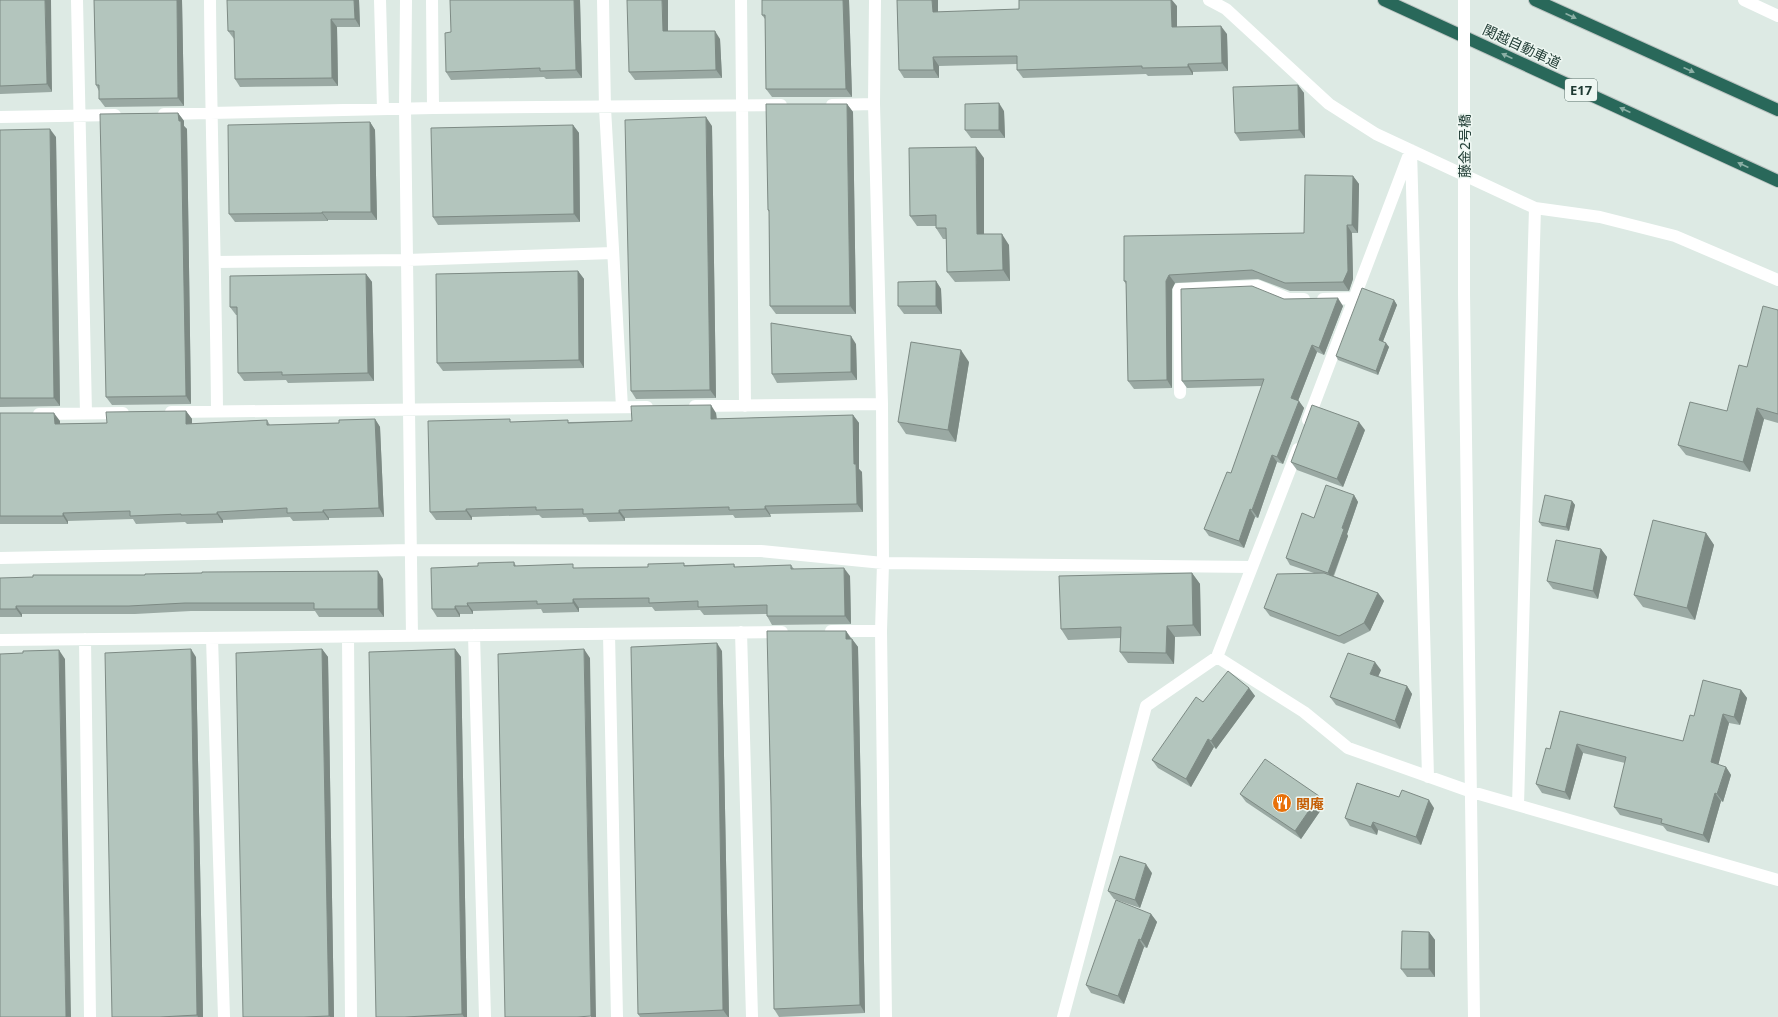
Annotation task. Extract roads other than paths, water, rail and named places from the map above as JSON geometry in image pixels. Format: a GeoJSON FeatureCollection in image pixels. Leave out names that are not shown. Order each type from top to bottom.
{"type":"FeatureCollection","features":[{"type":"Feature","properties":{"kind":"highway","name":"関越自動車道"},"geometry":{"type":"LineString","coordinates":[[1384,0],[1778,181]]}},
{"type":"Feature","properties":{"kind":"highway"},"geometry":{"type":"LineString","coordinates":[[1536,0],[1778,110]]}},
{"type":"Feature","properties":{"kind":"street"},"geometry":{"type":"LineString","coordinates":[[77,0],[86,413]]}},
{"type":"Feature","properties":{"kind":"street"},"geometry":{"type":"LineString","coordinates":[[210,0],[211,113],[216,262],[217,411]]}},
{"type":"Feature","properties":{"kind":"street"},"geometry":{"type":"LineString","coordinates":[[380,0],[383,109]]}},
{"type":"Feature","properties":{"kind":"street"},"geometry":{"type":"LineString","coordinates":[[406,0],[405,109],[412,636]]}},
{"type":"Feature","properties":{"kind":"street"},"geometry":{"type":"LineString","coordinates":[[432,0],[433,108]]}},
{"type":"Feature","properties":{"kind":"street"},"geometry":{"type":"LineString","coordinates":[[603,0],[605,108],[622,407]]}},
{"type":"Feature","properties":{"kind":"street"},"geometry":{"type":"LineString","coordinates":[[741,0],[745,406]]}},
{"type":"Feature","properties":{"kind":"street"},"geometry":{"type":"LineString","coordinates":[[875,0],[874,104],[882,404],[883,563],[881,631],[886,1017]]}},
{"type":"Feature","properties":{"kind":"street"},"geometry":{"type":"LineString","coordinates":[[1209,0],[1226,9],[1329,104],[1376,134],[1535,208],[1600,217],[1675,236],[1778,280]]}},
{"type":"Feature","properties":{"kind":"street","name":"藤金2号橋"},"geometry":{"type":"LineString","coordinates":[[1464,0],[1464,293],[1474,1017]]}},
{"type":"Feature","properties":{"kind":"street"},"geometry":{"type":"LineString","coordinates":[[1744,0],[1778,16]]}},
{"type":"Feature","properties":{"kind":"street"},"geometry":{"type":"LineString","coordinates":[[820,105],[874,104]]}},
{"type":"Feature","properties":{"kind":"street"},"geometry":{"type":"LineString","coordinates":[[149,114],[433,108],[605,108],[796,105]]}},
{"type":"Feature","properties":{"kind":"street"},"geometry":{"type":"LineString","coordinates":[[0,117],[126,114]]}},
{"type":"Feature","properties":{"kind":"street"},"geometry":{"type":"LineString","coordinates":[[1063,1017],[1146,706],[1218,657],[1356,298],[1411,150]]}},
{"type":"Feature","properties":{"kind":"street"},"geometry":{"type":"LineString","coordinates":[[1411,150],[1428,777]]}},
{"type":"Feature","properties":{"kind":"street"},"geometry":{"type":"LineString","coordinates":[[1518,805],[1535,208]]}},
{"type":"Feature","properties":{"kind":"street"},"geometry":{"type":"LineString","coordinates":[[216,262],[407,260],[613,253]]}},
{"type":"Feature","properties":{"kind":"street"},"geometry":{"type":"LineString","coordinates":[[1180,393],[1179,289],[1258,286],[1290,300],[1356,298]]}},
{"type":"Feature","properties":{"kind":"street"},"geometry":{"type":"LineString","coordinates":[[683,406],[882,404]]}},
{"type":"Feature","properties":{"kind":"street"},"geometry":{"type":"LineString","coordinates":[[163,412],[660,407]]}},
{"type":"Feature","properties":{"kind":"street"},"geometry":{"type":"LineString","coordinates":[[23,414],[132,413]]}},
{"type":"Feature","properties":{"kind":"street"},"geometry":{"type":"LineString","coordinates":[[0,558],[411,550],[761,552],[883,563],[1252,567]]}},
{"type":"Feature","properties":{"kind":"street"},"geometry":{"type":"LineString","coordinates":[[819,631],[881,631]]}},
{"type":"Feature","properties":{"kind":"street"},"geometry":{"type":"LineString","coordinates":[[741,632],[752,1017]]}},
{"type":"Feature","properties":{"kind":"street"},"geometry":{"type":"LineString","coordinates":[[0,640],[796,632]]}},
{"type":"Feature","properties":{"kind":"street"},"geometry":{"type":"LineString","coordinates":[[609,634],[617,1017]]}},
{"type":"Feature","properties":{"kind":"street"},"geometry":{"type":"LineString","coordinates":[[474,635],[485,1017]]}},
{"type":"Feature","properties":{"kind":"street"},"geometry":{"type":"LineString","coordinates":[[348,637],[351,1017]]}},
{"type":"Feature","properties":{"kind":"street"},"geometry":{"type":"LineString","coordinates":[[212,638],[224,1017]]}},
{"type":"Feature","properties":{"kind":"street"},"geometry":{"type":"LineString","coordinates":[[86,639],[90,1017]]}},
{"type":"Feature","properties":{"kind":"street"},"geometry":{"type":"LineString","coordinates":[[1218,657],[1304,712],[1348,748],[1472,792],[1778,880]]}},
{"type":"Feature","properties":{"kind":"place","name":"関庵"},"geometry":{"type":"Point","coordinates":[1282,803]}}]}
